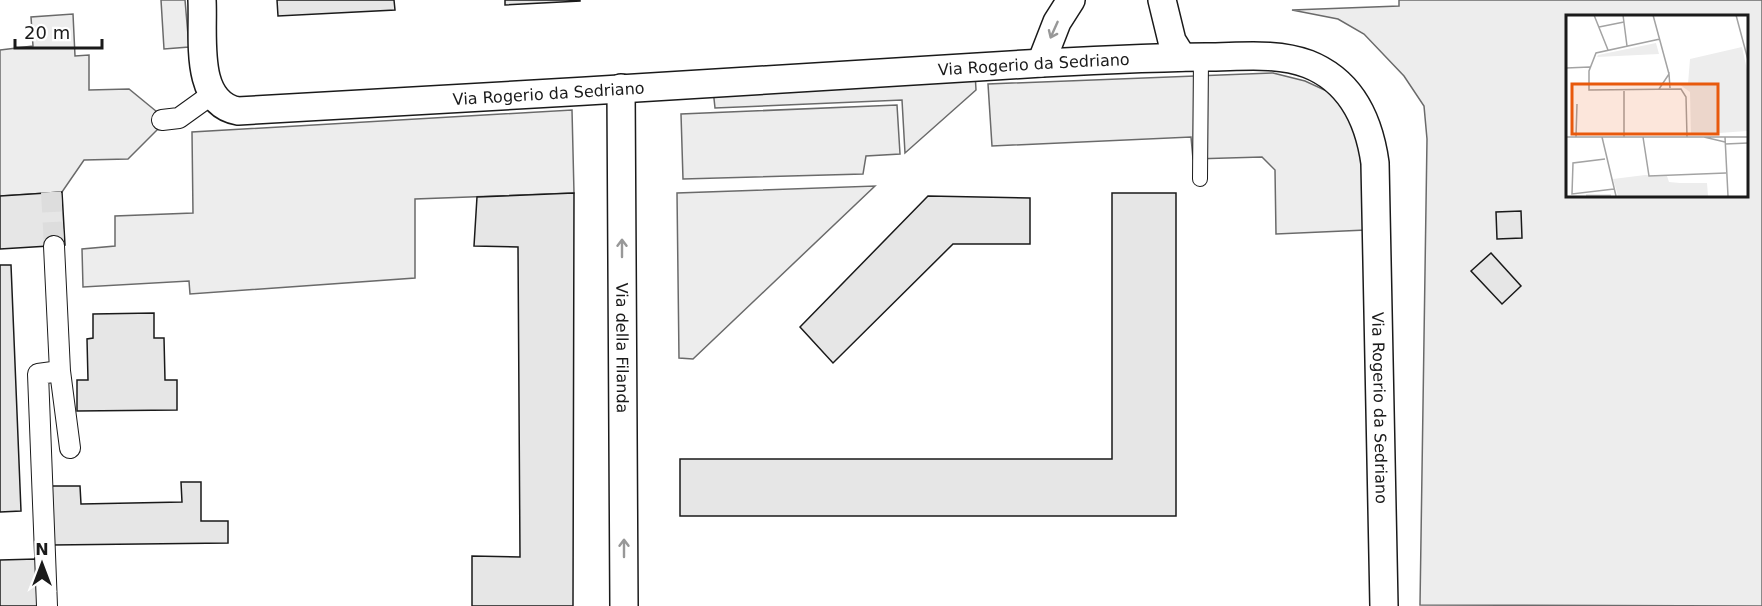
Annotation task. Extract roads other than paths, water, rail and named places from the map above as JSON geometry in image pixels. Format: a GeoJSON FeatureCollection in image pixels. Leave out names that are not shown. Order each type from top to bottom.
{"type":"FeatureCollection","features":[{"type":"Feature","properties":{"kind":"street"},"geometry":{"type":"LineString","coordinates":[[162,120],[179,118],[208,87],[202,0]]}},
{"type":"Feature","properties":{"kind":"street"},"geometry":{"type":"LineString","coordinates":[[1041,63],[1057,22],[1071,0]]}},
{"type":"Feature","properties":{"kind":"street"},"geometry":{"type":"LineString","coordinates":[[1162,0],[1172,41],[1191,57]]}},
{"type":"Feature","properties":{"kind":"street","name":"Via Rogerio da Sedriano"},"geometry":{"type":"LineString","coordinates":[[208,87],[227,109],[238,111],[1041,63],[1280,56],[1308,64],[1330,75],[1363,113],[1371,135],[1375,163],[1384,606]]}},
{"type":"Feature","properties":{"kind":"street","name":"Via della Filanda"},"geometry":{"type":"LineString","coordinates":[[621,88],[624,606]]}},
{"type":"Feature","properties":{"kind":"street"},"geometry":{"type":"LineString","coordinates":[[54,246],[60,371],[70,448]]}},
{"type":"Feature","properties":{"kind":"street"},"geometry":{"type":"LineString","coordinates":[[47,606],[38,374],[60,371]]}},
{"type":"Feature","properties":{"kind":"lane"},"geometry":{"type":"LineString","coordinates":[[1191,57],[1200,179]]}},
{"type":"Feature","properties":{"kind":"tunnel"},"geometry":{"type":"LineString","coordinates":[[51,192],[54,246]]}}]}
